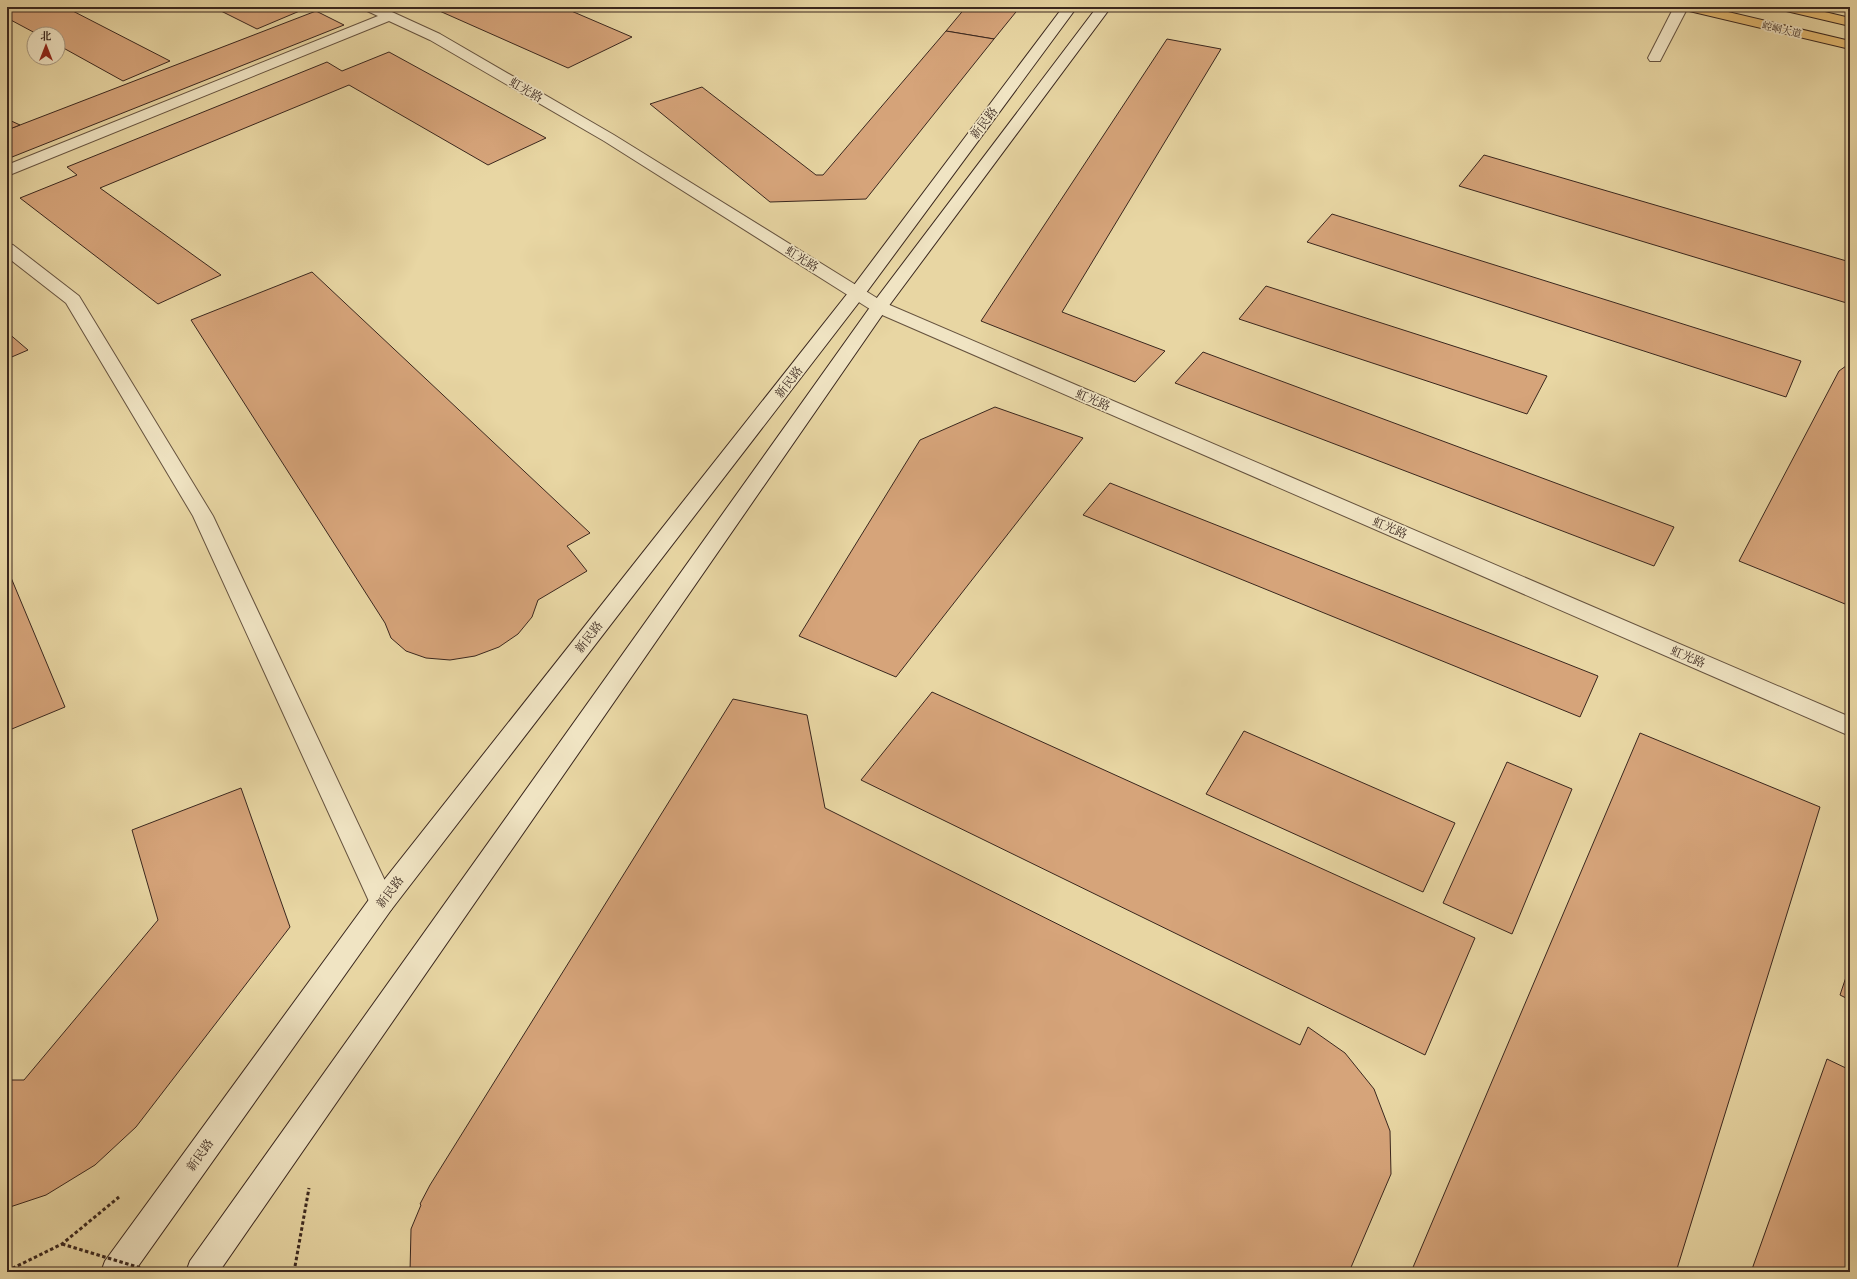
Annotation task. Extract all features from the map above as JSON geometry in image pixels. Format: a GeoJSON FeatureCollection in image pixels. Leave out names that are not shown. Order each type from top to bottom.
{"type":"FeatureCollection","features":[{"type":"Feature","properties":{"kind":"main road","name":"崆峒大道"},"geometry":{"type":"LineString","coordinates":[[1690,7],[1850,45]]}},
{"type":"Feature","properties":{"kind":"main road","name":"崆峒大道"},"geometry":{"type":"LineString","coordinates":[[1787,7],[1850,22]]}},
{"type":"Feature","properties":{"kind":"street","name":"虹光路"},"geometry":{"type":"LineString","coordinates":[[370,7],[435,37],[609,138],[880,308],[1850,727]]}},
{"type":"Feature","properties":{"kind":"street","name":"新民路"},"geometry":{"type":"LineString","coordinates":[[116,1272],[382,902],[857,293],[1070,7]]}},
{"type":"Feature","properties":{"kind":"street"},"geometry":{"type":"LineString","coordinates":[[201,1272],[880,308],[1104,7]]}},
{"type":"Feature","properties":{"kind":"street"},"geometry":{"type":"LineString","coordinates":[[1654,58],[1681,7]]}},
{"type":"Feature","properties":{"kind":"street"},"geometry":{"type":"LineString","coordinates":[[7,171],[390,16]]}},
{"type":"Feature","properties":{"kind":"street"},"geometry":{"type":"LineString","coordinates":[[7,248],[73,300],[203,516],[382,902]]}},
{"type":"Feature","properties":{"kind":"path"},"geometry":{"type":"LineString","coordinates":[[7,1271],[62,1244],[154,1272]]}},
{"type":"Feature","properties":{"kind":"building"},"geometry":{"type":"Polygon","coordinates":[[[7,7],[65,7],[170,61],[123,81],[66,49],[66,26],[26,26],[26,28],[7,18],[7,7]]]}},
{"type":"Feature","properties":{"kind":"building"},"geometry":{"type":"Polygon","coordinates":[[[213,7],[297,7],[302,10],[257,29],[213,7]]]}},
{"type":"Feature","properties":{"kind":"building"},"geometry":{"type":"Polygon","coordinates":[[[439,7],[562,7],[632,37],[568,68],[435,9],[439,7]]]}},
{"type":"Feature","properties":{"kind":"building"},"geometry":{"type":"Polygon","coordinates":[[[966,7],[1020,7],[994,39],[946,31],[966,7]]]}},
{"type":"Feature","properties":{"kind":"building"},"geometry":{"type":"Polygon","coordinates":[[[316,11],[344,25],[7,159],[7,130],[316,11]]]}},
{"type":"Feature","properties":{"kind":"building"},"geometry":{"type":"Polygon","coordinates":[[[946,31],[994,39],[866,199],[770,202],[650,104],[702,87],[816,175],[823,175],[946,31]]]}},
{"type":"Feature","properties":{"kind":"building"},"geometry":{"type":"Polygon","coordinates":[[[1167,39],[1221,49],[1062,312],[1165,351],[1135,382],[981,321],[1167,39]]]}},
{"type":"Feature","properties":{"kind":"building"},"geometry":{"type":"Polygon","coordinates":[[[389,52],[546,138],[488,165],[349,85],[100,188],[221,275],[158,304],[20,198],[77,175],[67,167],[327,62],[342,71],[389,52]]]}},
{"type":"Feature","properties":{"kind":"building"},"geometry":{"type":"Polygon","coordinates":[[[7,119],[20,125],[7,130],[7,119]]]}},
{"type":"Feature","properties":{"kind":"building"},"geometry":{"type":"Polygon","coordinates":[[[1484,155],[1850,262],[1850,304],[1459,186],[1484,155]]]}},
{"type":"Feature","properties":{"kind":"building"},"geometry":{"type":"Polygon","coordinates":[[[1332,214],[1801,361],[1786,397],[1307,242],[1332,214]]]}},
{"type":"Feature","properties":{"kind":"building"},"geometry":{"type":"Polygon","coordinates":[[[312,272],[590,533],[567,546],[587,571],[538,600],[532,617],[518,634],[499,647],[475,656],[450,660],[426,658],[406,651],[391,638],[385,623],[191,320],[312,272]]]}},
{"type":"Feature","properties":{"kind":"building"},"geometry":{"type":"Polygon","coordinates":[[[1266,286],[1547,376],[1527,414],[1239,319],[1266,286]]]}},
{"type":"Feature","properties":{"kind":"building"},"geometry":{"type":"Polygon","coordinates":[[[7,332],[28,350],[7,359],[7,332]]]}},
{"type":"Feature","properties":{"kind":"building"},"geometry":{"type":"Polygon","coordinates":[[[1203,352],[1674,527],[1654,566],[1175,383],[1203,352]]]}},
{"type":"Feature","properties":{"kind":"building"},"geometry":{"type":"Polygon","coordinates":[[[1850,363],[1850,606],[1739,561],[1839,371],[1850,363]]]}},
{"type":"Feature","properties":{"kind":"building"},"geometry":{"type":"Polygon","coordinates":[[[995,407],[1083,438],[896,677],[799,636],[920,440],[995,407]]]}},
{"type":"Feature","properties":{"kind":"building"},"geometry":{"type":"Polygon","coordinates":[[[1110,483],[1598,676],[1580,717],[1083,515],[1110,483]]]}},
{"type":"Feature","properties":{"kind":"building"},"geometry":{"type":"Polygon","coordinates":[[[7,568],[65,707],[7,731],[7,568]]]}},
{"type":"Feature","properties":{"kind":"building"},"geometry":{"type":"Polygon","coordinates":[[[932,692],[1475,938],[1425,1055],[861,780],[932,692]]]}},
{"type":"Feature","properties":{"kind":"building"},"geometry":{"type":"Polygon","coordinates":[[[733,699],[807,715],[825,808],[1300,1045],[1308,1027],[1345,1053],[1374,1089],[1390,1131],[1391,1174],[1349,1272],[410,1272],[411,1229],[421,1205],[420,1204],[430,1185],[733,699]]]}},
{"type":"Feature","properties":{"kind":"building"},"geometry":{"type":"Polygon","coordinates":[[[1244,731],[1455,823],[1423,892],[1206,794],[1244,731]]]}},
{"type":"Feature","properties":{"kind":"building"},"geometry":{"type":"Polygon","coordinates":[[[1640,733],[1820,807],[1676,1272],[1411,1272],[1640,733]]]}},
{"type":"Feature","properties":{"kind":"building"},"geometry":{"type":"Polygon","coordinates":[[[1507,762],[1572,789],[1512,934],[1443,903],[1507,762]]]}},
{"type":"Feature","properties":{"kind":"building"},"geometry":{"type":"Polygon","coordinates":[[[241,788],[290,927],[136,1127],[95,1165],[46,1195],[7,1208],[7,1080],[24,1080],[158,920],[132,830],[241,788]]]}},
{"type":"Feature","properties":{"kind":"building"},"geometry":{"type":"Polygon","coordinates":[[[1850,965],[1850,1000],[1840,995],[1850,965]]]}},
{"type":"Feature","properties":{"kind":"building"},"geometry":{"type":"Polygon","coordinates":[[[1827,1059],[1850,1070],[1850,1272],[1751,1272],[1827,1059]]]}}]}
